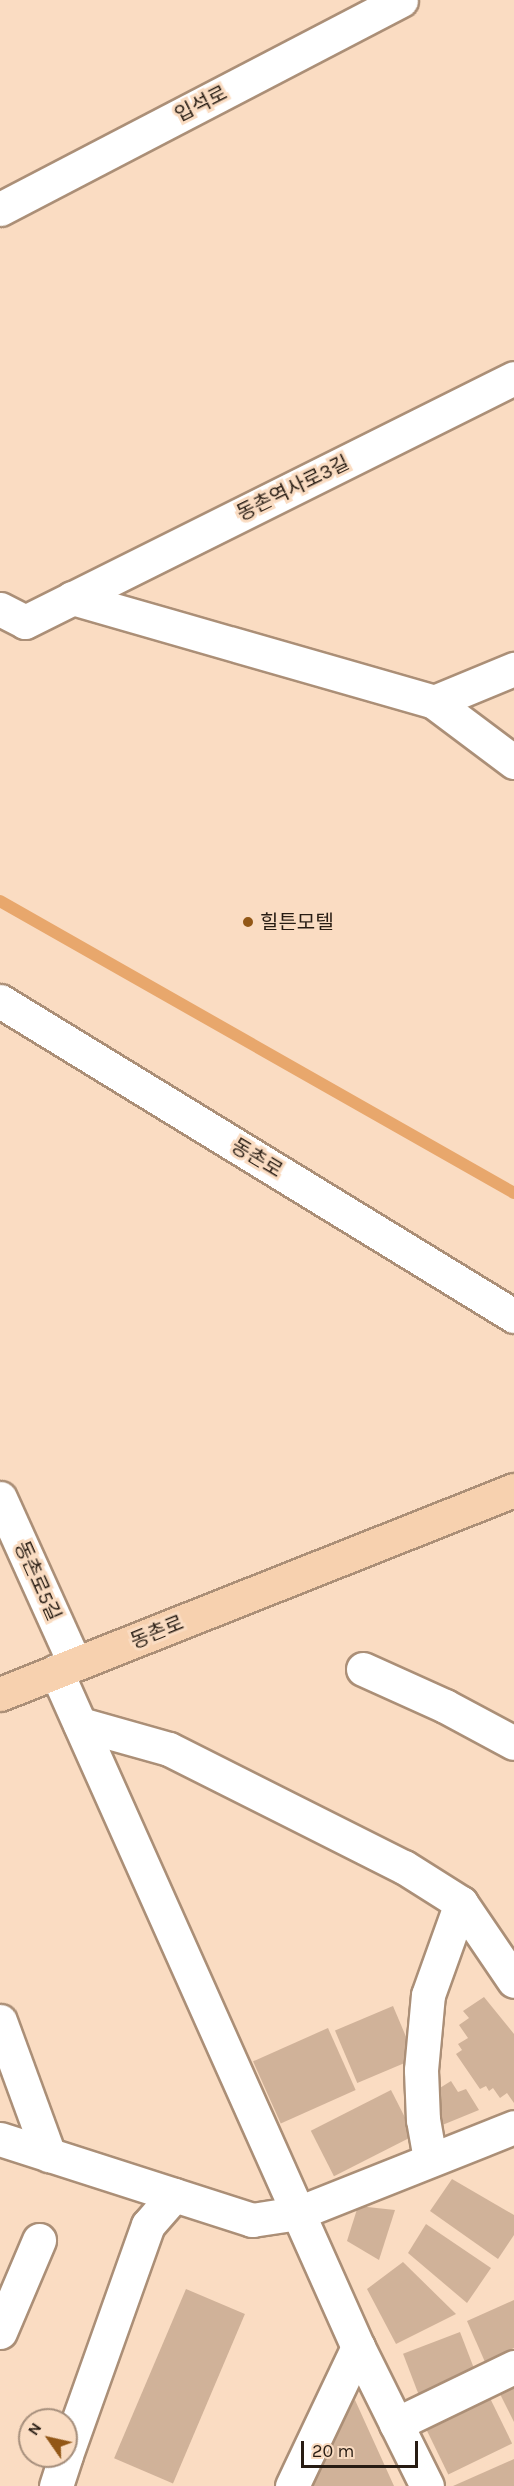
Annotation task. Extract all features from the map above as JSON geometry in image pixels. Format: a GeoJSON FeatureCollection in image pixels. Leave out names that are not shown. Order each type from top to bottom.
{"type":"FeatureCollection","features":[{"type":"Feature","properties":{"kind":"main road","name":"동촌로"},"geometry":{"type":"LineString","coordinates":[[0,1694],[514,1490]]}},
{"type":"Feature","properties":{"kind":"street","name":"입석로"},"geometry":{"type":"LineString","coordinates":[[0,209],[401,0]]}},
{"type":"Feature","properties":{"kind":"street","name":"동촌역사로3길"},"geometry":{"type":"LineString","coordinates":[[13,615],[72,598],[514,378]]}},
{"type":"Feature","properties":{"kind":"street"},"geometry":{"type":"LineString","coordinates":[[72,598],[434,702],[514,762]]}},
{"type":"Feature","properties":{"kind":"street"},"geometry":{"type":"LineString","coordinates":[[434,702],[514,669]]}},
{"type":"Feature","properties":{"kind":"street","name":"동촌로"},"geometry":{"type":"LineString","coordinates":[[0,1001],[514,1316]]}},
{"type":"Feature","properties":{"kind":"street","name":"동촌로5길"},"geometry":{"type":"LineString","coordinates":[[0,1498],[65,1668],[80,1725],[358,2348],[427,2486]]}},
{"type":"Feature","properties":{"kind":"street"},"geometry":{"type":"LineString","coordinates":[[363,1669],[445,1706],[514,1743]]}},
{"type":"Feature","properties":{"kind":"street"},"geometry":{"type":"LineString","coordinates":[[80,1725],[169,1749],[404,1867],[461,1903],[514,1981]]}},
{"type":"Feature","properties":{"kind":"street"},"geometry":{"type":"LineString","coordinates":[[430,2159],[423,2120],[421,2070],[428,1995],[461,1903]]}},
{"type":"Feature","properties":{"kind":"street"},"geometry":{"type":"LineString","coordinates":[[0,2021],[49,2155]]}},
{"type":"Feature","properties":{"kind":"street"},"geometry":{"type":"LineString","coordinates":[[0,2139],[252,2220],[298,2213],[514,2127]]}},
{"type":"Feature","properties":{"kind":"street"},"geometry":{"type":"LineString","coordinates":[[78,2422],[148,2225],[174,2195]]}},
{"type":"Feature","properties":{"kind":"street"},"geometry":{"type":"LineString","coordinates":[[0,2332],[39,2240]]}},
{"type":"Feature","properties":{"kind":"street"},"geometry":{"type":"LineString","coordinates":[[292,2486],[358,2348]]}},
{"type":"Feature","properties":{"kind":"street"},"geometry":{"type":"LineString","coordinates":[[396,2424],[514,2367]]}},
{"type":"Feature","properties":{"kind":"street"},"geometry":{"type":"LineString","coordinates":[[56,2486],[62,2468]]}},
{"type":"Feature","properties":{"kind":"building"},"geometry":{"type":"Polygon","coordinates":[[[484,1997],[514,2034],[514,2103],[507,2093],[500,2098],[493,2088],[489,2091],[486,2086],[480,2089],[456,2054],[462,2050],[458,2044],[468,2038],[459,2025],[469,2018],[463,2011],[484,1997]]]}},
{"type":"Feature","properties":{"kind":"building"},"geometry":{"type":"Polygon","coordinates":[[[393,2006],[415,2058],[357,2083],[335,2031],[393,2006]]]}},
{"type":"Feature","properties":{"kind":"building"},"geometry":{"type":"Polygon","coordinates":[[[328,2028],[356,2090],[281,2123],[253,2061],[328,2028]]]}},
{"type":"Feature","properties":{"kind":"building"},"geometry":{"type":"Polygon","coordinates":[[[451,2081],[458,2092],[466,2089],[479,2110],[435,2128],[435,2091],[451,2081]]]}},
{"type":"Feature","properties":{"kind":"building"},"geometry":{"type":"Polygon","coordinates":[[[391,2090],[414,2135],[334,2176],[311,2131],[391,2090]]]}},
{"type":"Feature","properties":{"kind":"building"},"geometry":{"type":"Polygon","coordinates":[[[452,2179],[514,2215],[514,2235],[498,2259],[430,2211],[452,2179]]]}},
{"type":"Feature","properties":{"kind":"building"},"geometry":{"type":"Polygon","coordinates":[[[358,2206],[395,2210],[379,2260],[347,2241],[358,2206]]]}},
{"type":"Feature","properties":{"kind":"building"},"geometry":{"type":"Polygon","coordinates":[[[426,2224],[491,2268],[467,2303],[408,2253],[426,2224]]]}},
{"type":"Feature","properties":{"kind":"building"},"geometry":{"type":"Polygon","coordinates":[[[403,2262],[456,2314],[396,2344],[367,2289],[403,2262]]]}},
{"type":"Feature","properties":{"kind":"building"},"geometry":{"type":"Polygon","coordinates":[[[186,2289],[245,2314],[173,2483],[114,2458],[186,2289]]]}},
{"type":"Feature","properties":{"kind":"building"},"geometry":{"type":"Polygon","coordinates":[[[514,2300],[514,2348],[485,2362],[467,2321],[514,2300]]]}},
{"type":"Feature","properties":{"kind":"building"},"geometry":{"type":"Polygon","coordinates":[[[460,2332],[476,2373],[419,2395],[403,2354],[460,2332]]]}},
{"type":"Feature","properties":{"kind":"building"},"geometry":{"type":"Polygon","coordinates":[[[514,2385],[514,2422],[499,2392],[514,2385]]]}},
{"type":"Feature","properties":{"kind":"building"},"geometry":{"type":"Polygon","coordinates":[[[488,2394],[512,2443],[448,2475],[424,2425],[488,2394]]]}},
{"type":"Feature","properties":{"kind":"building"},"geometry":{"type":"Polygon","coordinates":[[[355,2400],[394,2486],[306,2486],[315,2460],[333,2452],[325,2434],[342,2407],[355,2400]]]}},
{"type":"Feature","properties":{"kind":"building"},"geometry":{"type":"Polygon","coordinates":[[[514,2459],[514,2486],[453,2486],[514,2459]]]}},
{"type":"Feature","properties":{"kind":"waterway"},"geometry":{"type":"LineString","coordinates":[[0,901],[514,1193]]}},
{"type":"Feature","properties":{"kind":"place","name":"힐튼모텔"},"geometry":{"type":"Point","coordinates":[248,922]}}]}
